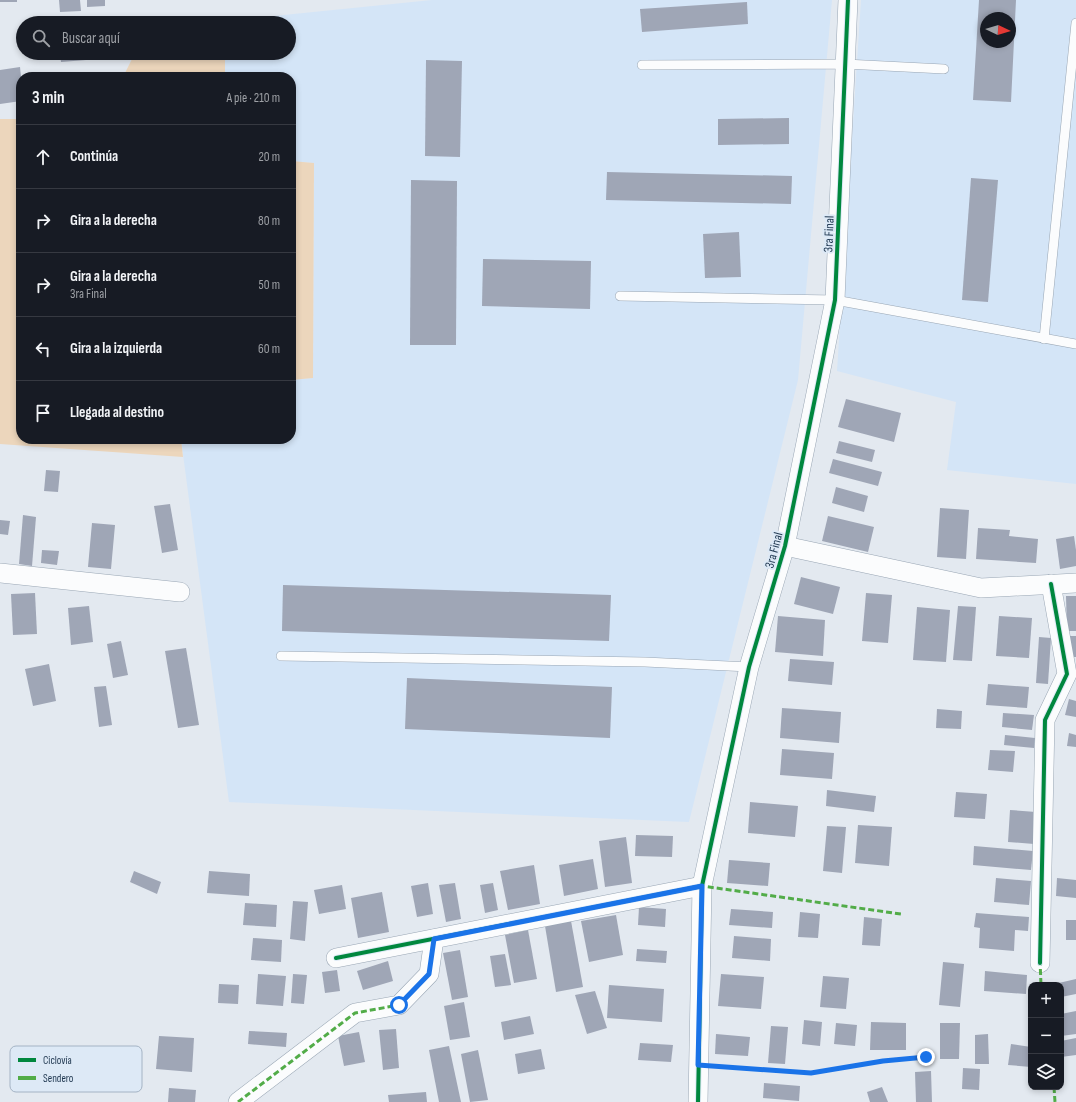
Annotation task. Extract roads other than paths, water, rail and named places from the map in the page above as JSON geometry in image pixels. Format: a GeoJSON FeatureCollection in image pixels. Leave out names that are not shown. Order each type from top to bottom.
{"type":"FeatureCollection","features":[{"type":"Feature","properties":{"kind":"street","name":"3ra Final"},"geometry":{"type":"LineString","coordinates":[[698,1102],[702,886],[749,667],[785,546],[835,300],[848,0]]}},
{"type":"Feature","properties":{"kind":"street"},"geometry":{"type":"LineString","coordinates":[[785,546],[981,588],[1076,582]]}},
{"type":"Feature","properties":{"kind":"street"},"geometry":{"type":"LineString","coordinates":[[0,573],[180,592]]}},
{"type":"Feature","properties":{"kind":"street"},"geometry":{"type":"LineString","coordinates":[[1040,963],[1046,720],[1067,674],[1052,584]]}},
{"type":"Feature","properties":{"kind":"street"},"geometry":{"type":"LineString","coordinates":[[336,958],[702,886]]}},
{"type":"Feature","properties":{"kind":"street"},"geometry":{"type":"LineString","coordinates":[[238,1102],[355,1013],[399,1005],[429,974],[434,939]]}},
{"type":"Feature","properties":{"kind":"lane"},"geometry":{"type":"LineString","coordinates":[[1044,339],[1076,23]]}},
{"type":"Feature","properties":{"kind":"lane"},"geometry":{"type":"LineString","coordinates":[[642,65],[845,64],[944,69]]}},
{"type":"Feature","properties":{"kind":"lane"},"geometry":{"type":"LineString","coordinates":[[620,296],[835,300],[1076,344]]}},
{"type":"Feature","properties":{"kind":"lane"},"geometry":{"type":"LineString","coordinates":[[281,656],[645,662],[749,667]]}}]}
